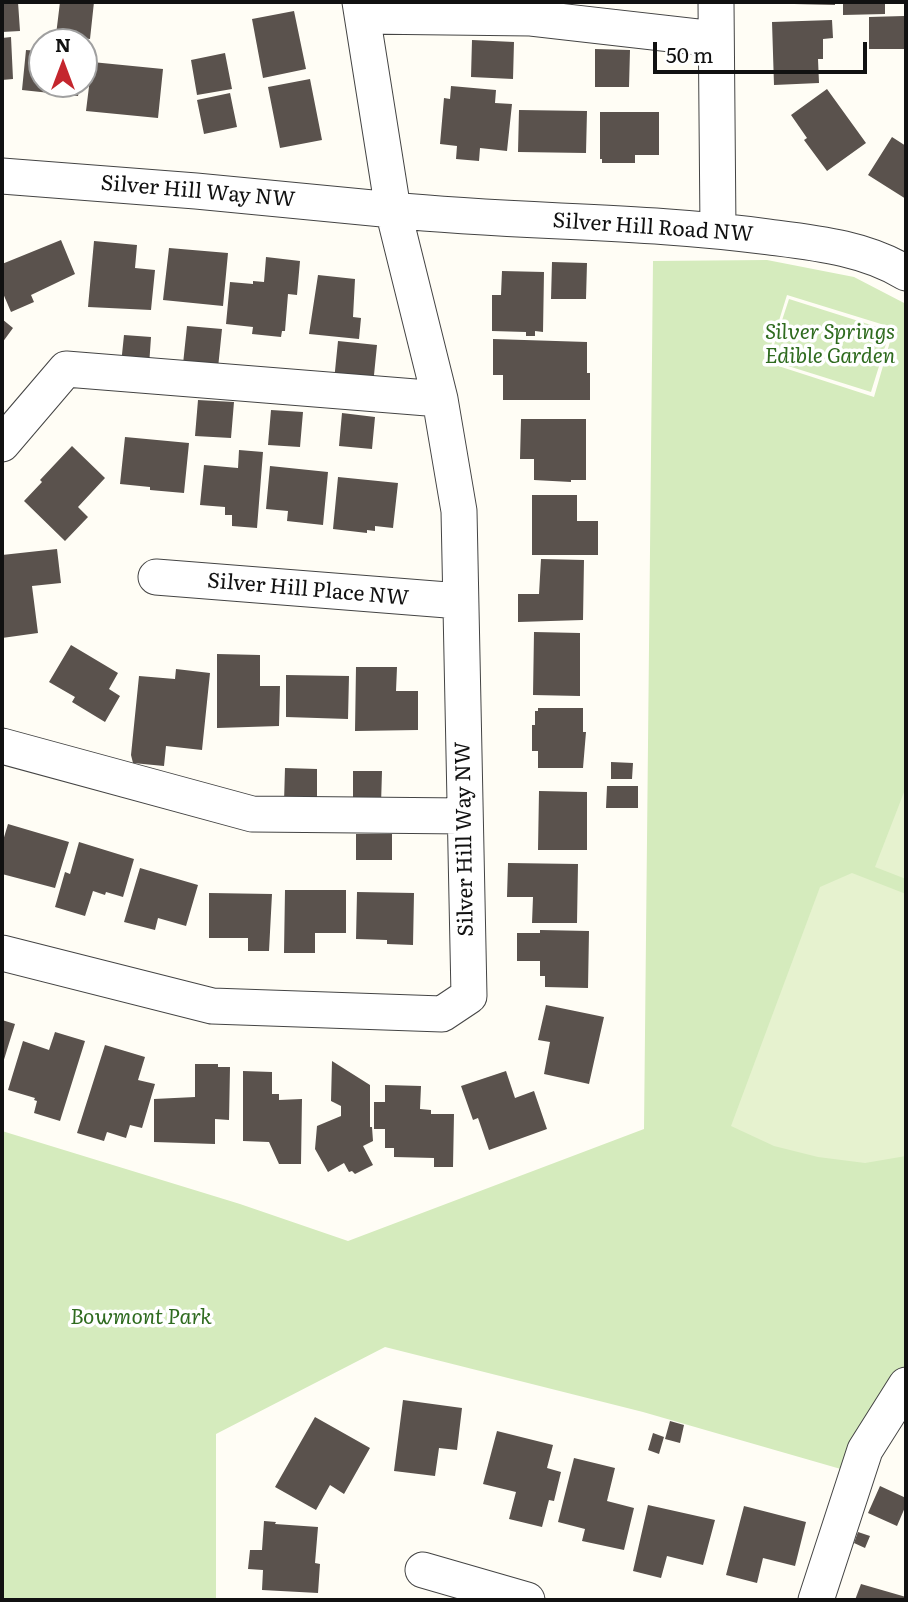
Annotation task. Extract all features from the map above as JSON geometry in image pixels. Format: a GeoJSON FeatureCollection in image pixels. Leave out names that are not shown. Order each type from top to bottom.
{"type":"FeatureCollection","features":[{"type":"Feature","properties":{"kind":"street"},"geometry":{"type":"LineString","coordinates":[[716,2],[718,230]]}},
{"type":"Feature","properties":{"kind":"street"},"geometry":{"type":"LineString","coordinates":[[362,9],[531,10],[715,39]]}},
{"type":"Feature","properties":{"kind":"street","name":"Silver Hill Way NW"},"geometry":{"type":"LineString","coordinates":[[2,953],[212,1006],[442,1014],[469,996],[459,511],[440,399],[393,210],[362,9]]}},
{"type":"Feature","properties":{"kind":"street","name":"Silver Hill Way NW"},"geometry":{"type":"LineString","coordinates":[[2,176],[393,210]]}},
{"type":"Feature","properties":{"kind":"street","name":"Silver Hill Road NW"},"geometry":{"type":"LineString","coordinates":[[393,210],[440,215],[718,230],[838,246],[895,266],[906,273]]}},
{"type":"Feature","properties":{"kind":"street"},"geometry":{"type":"LineString","coordinates":[[2,444],[66,369],[440,399]]}},
{"type":"Feature","properties":{"kind":"street","name":"Silver Hill Place NW"},"geometry":{"type":"LineString","coordinates":[[156,577],[460,601]]}},
{"type":"Feature","properties":{"kind":"street"},"geometry":{"type":"LineString","coordinates":[[2,746],[251,814],[465,816]]}},
{"type":"Feature","properties":{"kind":"street"},"geometry":{"type":"LineString","coordinates":[[816,1600],[865,1450],[906,1385]]}},
{"type":"Feature","properties":{"kind":"street"},"geometry":{"type":"LineString","coordinates":[[423,1570],[527,1600]]}},
{"type":"Feature","properties":{"kind":"green space","name":"Bowmont Park"},"geometry":{"type":"Polygon","coordinates":[[[767,260],[854,277],[906,304],[906,1396],[865,1476],[643,1412],[385,1347],[216,1434],[216,1600],[2,1600],[2,1131],[240,1204],[348,1241],[644,1129],[653,261],[767,260]],[[787,295],[766,362],[874,397],[894,328],[787,295]]]}},
{"type":"Feature","properties":{"kind":"green space","name":"Silver Springs Edible Garden"},"geometry":{"type":"Polygon","coordinates":[[[789,299],[890,331],[871,392],[769,360],[789,299]]]}},
{"type":"Feature","properties":{"kind":"green space"},"geometry":{"type":"Polygon","coordinates":[[[906,787],[906,879],[875,867],[906,787]]]}},
{"type":"Feature","properties":{"kind":"green space"},"geometry":{"type":"Polygon","coordinates":[[[852,873],[906,894],[906,1156],[865,1163],[818,1157],[774,1146],[731,1126],[820,887],[852,873]]]}},
{"type":"Feature","properties":{"kind":"building"},"geometry":{"type":"Polygon","coordinates":[[[2,2],[18,2],[20,31],[2,32],[2,2]]]}},
{"type":"Feature","properties":{"kind":"building"},"geometry":{"type":"Polygon","coordinates":[[[60,2],[94,2],[91,28],[57,28],[60,2]]]}},
{"type":"Feature","properties":{"kind":"building"},"geometry":{"type":"Polygon","coordinates":[[[835,2],[835,5],[794,4],[835,2]]]}},
{"type":"Feature","properties":{"kind":"building"},"geometry":{"type":"Polygon","coordinates":[[[843,2],[885,2],[885,14],[843,15],[843,2]]]}},
{"type":"Feature","properties":{"kind":"building"},"geometry":{"type":"Polygon","coordinates":[[[294,11],[306,69],[263,78],[252,19],[294,11]]]}},
{"type":"Feature","properties":{"kind":"building"},"geometry":{"type":"Polygon","coordinates":[[[904,16],[904,49],[869,49],[869,17],[904,16]]]}},
{"type":"Feature","properties":{"kind":"building"},"geometry":{"type":"Polygon","coordinates":[[[832,20],[833,38],[823,39],[823,59],[818,59],[819,83],[774,85],[772,22],[832,20]]]}},
{"type":"Feature","properties":{"kind":"building"},"geometry":{"type":"Polygon","coordinates":[[[11,37],[13,79],[2,80],[2,38],[11,37]]]}},
{"type":"Feature","properties":{"kind":"building"},"geometry":{"type":"Polygon","coordinates":[[[472,40],[514,42],[513,79],[471,77],[472,40]]]}},
{"type":"Feature","properties":{"kind":"building"},"geometry":{"type":"Polygon","coordinates":[[[595,49],[630,50],[629,87],[595,87],[595,49]]]}},
{"type":"Feature","properties":{"kind":"building"},"geometry":{"type":"Polygon","coordinates":[[[26,50],[28,50],[28,91],[22,90],[26,50]]]}},
{"type":"Feature","properties":{"kind":"building"},"geometry":{"type":"Polygon","coordinates":[[[225,53],[232,89],[197,95],[191,60],[225,53]]]}},
{"type":"Feature","properties":{"kind":"building"},"geometry":{"type":"Polygon","coordinates":[[[98,63],[163,69],[158,118],[86,111],[88,98],[98,98],[98,63]]]}},
{"type":"Feature","properties":{"kind":"building"},"geometry":{"type":"Polygon","coordinates":[[[310,79],[322,140],[280,148],[268,87],[310,79]]]}},
{"type":"Feature","properties":{"kind":"building"},"geometry":{"type":"Polygon","coordinates":[[[451,86],[496,90],[495,103],[512,104],[507,151],[480,148],[479,161],[456,159],[457,146],[440,144],[444,98],[450,99],[451,86]]]}},
{"type":"Feature","properties":{"kind":"building"},"geometry":{"type":"Polygon","coordinates":[[[827,89],[866,143],[827,171],[804,140],[807,138],[791,115],[827,89]]]}},
{"type":"Feature","properties":{"kind":"building"},"geometry":{"type":"Polygon","coordinates":[[[230,93],[237,127],[204,134],[197,100],[230,93]]]}},
{"type":"Feature","properties":{"kind":"building"},"geometry":{"type":"Polygon","coordinates":[[[519,110],[587,111],[586,153],[518,152],[519,110]]]}},
{"type":"Feature","properties":{"kind":"building"},"geometry":{"type":"Polygon","coordinates":[[[600,112],[659,112],[659,155],[635,155],[635,163],[602,163],[600,112]]]}},
{"type":"Feature","properties":{"kind":"building"},"geometry":{"type":"Polygon","coordinates":[[[892,137],[906,146],[906,199],[868,175],[892,137]]]}},
{"type":"Feature","properties":{"kind":"building"},"geometry":{"type":"Polygon","coordinates":[[[61,240],[75,274],[31,295],[34,302],[11,312],[2,291],[2,264],[61,240]]]}},
{"type":"Feature","properties":{"kind":"building"},"geometry":{"type":"Polygon","coordinates":[[[94,241],[137,245],[135,268],[155,270],[151,310],[88,307],[94,241]]]}},
{"type":"Feature","properties":{"kind":"building"},"geometry":{"type":"Polygon","coordinates":[[[169,248],[228,253],[223,306],[163,300],[169,248]]]}},
{"type":"Feature","properties":{"kind":"building"},"geometry":{"type":"Polygon","coordinates":[[[266,257],[300,261],[297,295],[288,294],[285,331],[282,331],[281,337],[252,334],[253,327],[226,324],[230,282],[264,282],[266,257]]]}},
{"type":"Feature","properties":{"kind":"building"},"geometry":{"type":"Polygon","coordinates":[[[552,262],[587,263],[586,299],[551,299],[552,262]]]}},
{"type":"Feature","properties":{"kind":"building"},"geometry":{"type":"Polygon","coordinates":[[[502,271],[544,272],[543,332],[535,331],[535,336],[526,336],[526,332],[492,331],[492,295],[501,295],[502,271]]]}},
{"type":"Feature","properties":{"kind":"building"},"geometry":{"type":"Polygon","coordinates":[[[318,275],[355,279],[353,317],[361,318],[359,339],[309,334],[318,275]]]}},
{"type":"Feature","properties":{"kind":"building"},"geometry":{"type":"Polygon","coordinates":[[[2,319],[13,328],[2,343],[2,319]]]}},
{"type":"Feature","properties":{"kind":"building"},"geometry":{"type":"Polygon","coordinates":[[[187,326],[222,329],[218,368],[183,364],[187,326]]]}},
{"type":"Feature","properties":{"kind":"building"},"geometry":{"type":"Polygon","coordinates":[[[124,335],[151,337],[149,366],[121,364],[124,335]]]}},
{"type":"Feature","properties":{"kind":"building"},"geometry":{"type":"Polygon","coordinates":[[[493,339],[587,342],[590,400],[503,400],[503,375],[493,375],[493,339]]]}},
{"type":"Feature","properties":{"kind":"building"},"geometry":{"type":"Polygon","coordinates":[[[338,341],[377,345],[373,385],[334,381],[338,341]]]}},
{"type":"Feature","properties":{"kind":"building"},"geometry":{"type":"Polygon","coordinates":[[[198,400],[234,402],[231,438],[195,436],[198,400]]]}},
{"type":"Feature","properties":{"kind":"building"},"geometry":{"type":"Polygon","coordinates":[[[271,410],[303,412],[300,447],[268,445],[271,410]]]}},
{"type":"Feature","properties":{"kind":"building"},"geometry":{"type":"Polygon","coordinates":[[[342,413],[375,417],[372,449],[339,446],[342,413]]]}},
{"type":"Feature","properties":{"kind":"building"},"geometry":{"type":"Polygon","coordinates":[[[521,419],[586,419],[586,480],[534,480],[534,459],[520,459],[521,419]]]}},
{"type":"Feature","properties":{"kind":"building"},"geometry":{"type":"Polygon","coordinates":[[[125,437],[189,443],[184,493],[120,484],[125,437]]]}},
{"type":"Feature","properties":{"kind":"building"},"geometry":{"type":"Polygon","coordinates":[[[72,446],[105,478],[78,507],[88,517],[65,541],[24,501],[72,446]]]}},
{"type":"Feature","properties":{"kind":"building"},"geometry":{"type":"Polygon","coordinates":[[[239,450],[263,452],[257,528],[232,526],[232,515],[225,515],[225,507],[200,505],[204,465],[238,468],[239,450]]]}},
{"type":"Feature","properties":{"kind":"building"},"geometry":{"type":"Polygon","coordinates":[[[270,466],[328,472],[323,525],[287,521],[288,511],[266,509],[270,466]]]}},
{"type":"Feature","properties":{"kind":"building"},"geometry":{"type":"Polygon","coordinates":[[[338,477],[398,483],[393,528],[375,526],[375,531],[367,530],[367,533],[333,529],[338,477]]]}},
{"type":"Feature","properties":{"kind":"building"},"geometry":{"type":"Polygon","coordinates":[[[532,495],[577,495],[577,521],[598,521],[598,555],[532,555],[532,495]]]}},
{"type":"Feature","properties":{"kind":"building"},"geometry":{"type":"Polygon","coordinates":[[[57,549],[61,583],[32,586],[38,633],[2,638],[2,555],[57,549]]]}},
{"type":"Feature","properties":{"kind":"building"},"geometry":{"type":"Polygon","coordinates":[[[541,559],[584,560],[583,620],[518,622],[518,594],[539,594],[541,559]]]}},
{"type":"Feature","properties":{"kind":"building"},"geometry":{"type":"Polygon","coordinates":[[[534,632],[580,633],[580,696],[533,695],[534,632]]]}},
{"type":"Feature","properties":{"kind":"building"},"geometry":{"type":"Polygon","coordinates":[[[71,645],[118,673],[109,689],[120,696],[105,722],[72,702],[75,697],[49,682],[71,645]]]}},
{"type":"Feature","properties":{"kind":"building"},"geometry":{"type":"Polygon","coordinates":[[[217,654],[260,655],[260,686],[280,686],[279,726],[217,728],[217,654]]]}},
{"type":"Feature","properties":{"kind":"building"},"geometry":{"type":"Polygon","coordinates":[[[356,667],[397,667],[396,691],[418,691],[418,730],[355,731],[356,667]]]}},
{"type":"Feature","properties":{"kind":"building"},"geometry":{"type":"Polygon","coordinates":[[[176,669],[210,673],[202,750],[166,746],[164,766],[133,763],[131,755],[139,676],[175,679],[176,669]]]}},
{"type":"Feature","properties":{"kind":"building"},"geometry":{"type":"Polygon","coordinates":[[[286,675],[349,676],[348,719],[286,717],[286,675]]]}},
{"type":"Feature","properties":{"kind":"building"},"geometry":{"type":"Polygon","coordinates":[[[538,708],[583,708],[583,732],[586,732],[583,768],[538,768],[538,751],[532,751],[532,725],[535,725],[535,711],[538,711],[538,708]]]}},
{"type":"Feature","properties":{"kind":"building"},"geometry":{"type":"Polygon","coordinates":[[[611,762],[633,763],[632,779],[611,779],[611,762]]]}},
{"type":"Feature","properties":{"kind":"building"},"geometry":{"type":"Polygon","coordinates":[[[285,768],[317,769],[317,803],[284,802],[285,768]]]}},
{"type":"Feature","properties":{"kind":"building"},"geometry":{"type":"Polygon","coordinates":[[[353,771],[382,771],[381,805],[353,805],[353,771]]]}},
{"type":"Feature","properties":{"kind":"building"},"geometry":{"type":"Polygon","coordinates":[[[607,786],[638,786],[638,808],[606,808],[607,786]]]}},
{"type":"Feature","properties":{"kind":"building"},"geometry":{"type":"Polygon","coordinates":[[[539,791],[587,792],[587,850],[538,850],[539,791]]]}},
{"type":"Feature","properties":{"kind":"building"},"geometry":{"type":"Polygon","coordinates":[[[8,824],[69,842],[55,888],[2,874],[2,844],[8,824]]]}},
{"type":"Feature","properties":{"kind":"building"},"geometry":{"type":"Polygon","coordinates":[[[356,834],[392,834],[392,860],[356,860],[356,834]]]}},
{"type":"Feature","properties":{"kind":"building"},"geometry":{"type":"Polygon","coordinates":[[[79,842],[134,859],[123,897],[93,891],[85,916],[55,907],[65,872],[70,874],[79,842]]]}},
{"type":"Feature","properties":{"kind":"building"},"geometry":{"type":"Polygon","coordinates":[[[508,863],[578,864],[577,923],[532,923],[533,897],[507,897],[508,863]]]}},
{"type":"Feature","properties":{"kind":"building"},"geometry":{"type":"Polygon","coordinates":[[[140,868],[198,885],[186,926],[158,918],[155,930],[124,922],[140,868]]]}},
{"type":"Feature","properties":{"kind":"building"},"geometry":{"type":"Polygon","coordinates":[[[285,890],[346,890],[346,933],[315,933],[315,953],[284,953],[285,890]]]}},
{"type":"Feature","properties":{"kind":"building"},"geometry":{"type":"Polygon","coordinates":[[[357,892],[414,893],[413,945],[387,944],[387,940],[356,939],[357,892]]]}},
{"type":"Feature","properties":{"kind":"building"},"geometry":{"type":"Polygon","coordinates":[[[209,893],[272,894],[269,951],[248,951],[248,938],[209,938],[209,893]]]}},
{"type":"Feature","properties":{"kind":"building"},"geometry":{"type":"Polygon","coordinates":[[[540,930],[589,931],[588,988],[545,987],[545,976],[540,976],[540,961],[517,961],[517,933],[540,933],[540,930]]]}},
{"type":"Feature","properties":{"kind":"building"},"geometry":{"type":"Polygon","coordinates":[[[546,1005],[604,1017],[589,1084],[544,1074],[550,1042],[538,1040],[546,1005]]]}},
{"type":"Feature","properties":{"kind":"building"},"geometry":{"type":"Polygon","coordinates":[[[2,1020],[15,1024],[2,1066],[2,1020]]]}},
{"type":"Feature","properties":{"kind":"building"},"geometry":{"type":"Polygon","coordinates":[[[55,1032],[85,1041],[60,1121],[34,1113],[37,1101],[35,1098],[8,1090],[23,1041],[49,1050],[55,1032]]]}},
{"type":"Feature","properties":{"kind":"building"},"geometry":{"type":"Polygon","coordinates":[[[105,1045],[145,1057],[138,1080],[155,1084],[142,1128],[130,1125],[126,1138],[107,1132],[104,1141],[77,1133],[105,1045]]]}},
{"type":"Feature","properties":{"kind":"building"},"geometry":{"type":"Polygon","coordinates":[[[332,1061],[370,1085],[370,1127],[373,1141],[363,1146],[373,1165],[355,1174],[349,1172],[344,1163],[328,1172],[315,1149],[317,1126],[341,1116],[341,1106],[331,1101],[332,1061]]]}},
{"type":"Feature","properties":{"kind":"building"},"geometry":{"type":"Polygon","coordinates":[[[195,1064],[230,1067],[229,1120],[215,1119],[215,1144],[154,1142],[154,1099],[195,1097],[195,1064]]]}},
{"type":"Feature","properties":{"kind":"building"},"geometry":{"type":"Polygon","coordinates":[[[243,1071],[272,1072],[272,1094],[279,1094],[279,1100],[302,1099],[301,1164],[279,1164],[269,1142],[243,1141],[243,1071]]]}},
{"type":"Feature","properties":{"kind":"building"},"geometry":{"type":"Polygon","coordinates":[[[506,1071],[515,1098],[534,1091],[547,1129],[489,1150],[478,1118],[473,1120],[461,1086],[506,1071]]]}},
{"type":"Feature","properties":{"kind":"building"},"geometry":{"type":"Polygon","coordinates":[[[385,1085],[421,1086],[420,1109],[431,1110],[431,1114],[454,1114],[453,1167],[434,1167],[434,1158],[394,1157],[394,1148],[385,1148],[385,1129],[374,1129],[374,1102],[385,1102],[385,1085]]]}},
{"type":"Feature","properties":{"kind":"building"},"geometry":{"type":"Polygon","coordinates":[[[403,1400],[462,1408],[457,1450],[439,1448],[435,1476],[394,1471],[403,1400]]]}},
{"type":"Feature","properties":{"kind":"building"},"geometry":{"type":"Polygon","coordinates":[[[315,1417],[370,1448],[344,1494],[330,1485],[316,1510],[275,1487],[315,1417]]]}},
{"type":"Feature","properties":{"kind":"building"},"geometry":{"type":"Polygon","coordinates":[[[670,1421],[684,1425],[680,1443],[665,1439],[670,1421]]]}},
{"type":"Feature","properties":{"kind":"building"},"geometry":{"type":"Polygon","coordinates":[[[497,1431],[553,1445],[547,1468],[561,1472],[554,1501],[549,1500],[542,1527],[509,1519],[516,1492],[483,1484],[497,1431]]]}},
{"type":"Feature","properties":{"kind":"building"},"geometry":{"type":"Polygon","coordinates":[[[653,1433],[664,1437],[659,1454],[648,1450],[653,1433]]]}},
{"type":"Feature","properties":{"kind":"building"},"geometry":{"type":"Polygon","coordinates":[[[574,1458],[615,1468],[607,1501],[634,1508],[624,1550],[582,1541],[585,1529],[558,1522],[574,1458]]]}},
{"type":"Feature","properties":{"kind":"building"},"geometry":{"type":"Polygon","coordinates":[[[880,1486],[906,1498],[906,1505],[897,1526],[868,1513],[880,1486]]]}},
{"type":"Feature","properties":{"kind":"building"},"geometry":{"type":"Polygon","coordinates":[[[648,1505],[715,1520],[703,1565],[667,1556],[661,1578],[633,1571],[648,1505]]]}},
{"type":"Feature","properties":{"kind":"building"},"geometry":{"type":"Polygon","coordinates":[[[744,1506],[806,1522],[795,1566],[763,1558],[757,1583],[726,1575],[744,1506]]]}},
{"type":"Feature","properties":{"kind":"building"},"geometry":{"type":"Polygon","coordinates":[[[264,1521],[318,1527],[315,1563],[320,1564],[318,1593],[262,1590],[263,1570],[248,1569],[250,1550],[262,1550],[264,1521]]]}},
{"type":"Feature","properties":{"kind":"building"},"geometry":{"type":"Polygon","coordinates":[[[858,1532],[870,1536],[865,1548],[854,1543],[858,1532]]]}},
{"type":"Feature","properties":{"kind":"building"},"geometry":{"type":"Polygon","coordinates":[[[861,1584],[906,1597],[906,1600],[855,1600],[861,1584]]]}}]}
